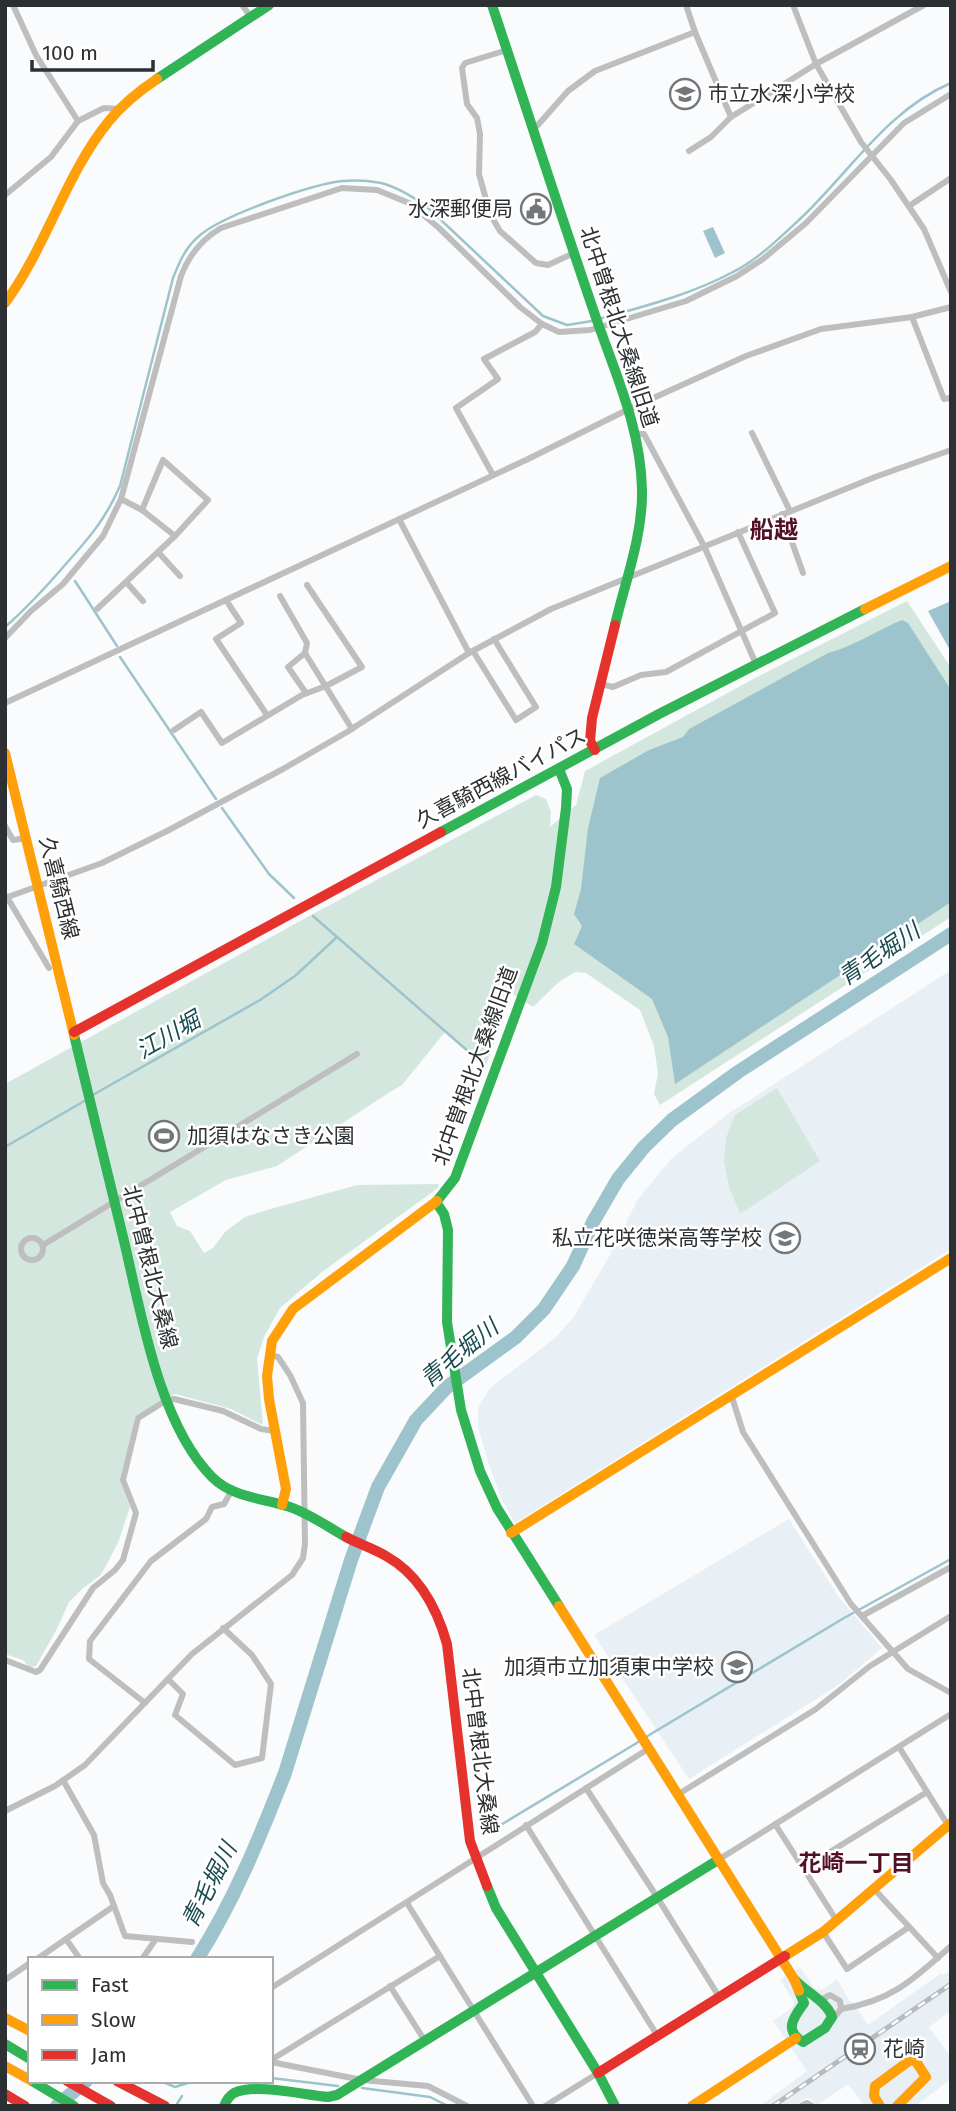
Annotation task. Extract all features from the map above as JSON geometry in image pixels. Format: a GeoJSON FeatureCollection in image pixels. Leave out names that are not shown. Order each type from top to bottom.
{"type":"FeatureCollection","features":[{"type":"Feature","properties":{"kind":"main road"},"geometry":{"type":"LineString","coordinates":[[5,303],[34,260],[96,138],[120,109],[141,88],[269,5]]}},
{"type":"Feature","properties":{"kind":"main road","name":"北中曽根北大桑線旧道"},"geometry":{"type":"LineString","coordinates":[[492,5],[629,409],[639,453],[642,492],[638,530],[590,731],[590,741],[595,750]]}},
{"type":"Feature","properties":{"kind":"main road","name":"久喜騎西線バイパス"},"geometry":{"type":"LineString","coordinates":[[74,1032],[756,664],[951,566]]}},
{"type":"Feature","properties":{"kind":"main road","name":"久喜騎西線"},"geometry":{"type":"LineString","coordinates":[[5,753],[74,1032]]}},
{"type":"Feature","properties":{"kind":"main road","name":"北中曽根北大桑線旧道"},"geometry":{"type":"LineString","coordinates":[[282,1504],[286,1489],[267,1376],[272,1341],[293,1309],[436,1202],[456,1178],[542,943],[556,887],[566,808],[567,789],[559,769]]}},
{"type":"Feature","properties":{"kind":"main road","name":"北中曽根北大桑線"},"geometry":{"type":"LineString","coordinates":[[74,1032],[149,1343],[167,1400],[183,1435],[214,1478],[232,1490],[254,1500],[282,1504],[303,1513],[394,1560],[418,1583],[440,1617],[451,1671],[470,1841],[475,1857],[496,1908],[598,2073],[615,2106]]}},
{"type":"Feature","properties":{"kind":"main road"},"geometry":{"type":"LineString","coordinates":[[436,1202],[444,1214],[449,1230],[446,1295],[453,1367],[461,1410],[480,1471],[511,1533],[780,1958],[805,1991],[828,2009],[831,2021],[803,2042],[796,2038],[791,2022],[804,2003],[794,1979]]}},
{"type":"Feature","properties":{"kind":"main road"},"geometry":{"type":"LineString","coordinates":[[511,1533],[951,1258]]}},
{"type":"Feature","properties":{"kind":"main road"},"geometry":{"type":"LineString","coordinates":[[598,2073],[823,1932],[950,1826]]}},
{"type":"Feature","properties":{"kind":"main road"},"geometry":{"type":"LineString","coordinates":[[224,2106],[231,2095],[245,2091],[330,2101],[718,1860]]}},
{"type":"Feature","properties":{"kind":"main road"},"geometry":{"type":"LineString","coordinates":[[5,2018],[28,2030]]}},
{"type":"Feature","properties":{"kind":"main road"},"geometry":{"type":"LineString","coordinates":[[692,2106],[796,2038]]}},
{"type":"Feature","properties":{"kind":"main road"},"geometry":{"type":"LineString","coordinates":[[5,2045],[28,2058]]}},
{"type":"Feature","properties":{"kind":"main road"},"geometry":{"type":"LineString","coordinates":[[880,2106],[874,2096],[875,2086],[909,2061],[915,2060],[926,2077],[922,2084],[897,2106]]}},
{"type":"Feature","properties":{"kind":"main road"},"geometry":{"type":"LineString","coordinates":[[5,2066],[28,2079]]}},
{"type":"Feature","properties":{"kind":"main road"},"geometry":{"type":"LineString","coordinates":[[35,2083],[74,2106]]}},
{"type":"Feature","properties":{"kind":"main road"},"geometry":{"type":"LineString","coordinates":[[71,2083],[111,2106]]}},
{"type":"Feature","properties":{"kind":"main road"},"geometry":{"type":"LineString","coordinates":[[120,2083],[165,2106]]}},
{"type":"Feature","properties":{"kind":"main road"},"geometry":{"type":"LineString","coordinates":[[5,2094],[21,2103]]}},
{"type":"Feature","properties":{"kind":"street"},"geometry":{"type":"LineString","coordinates":[[13,5],[36,55],[78,121]]}},
{"type":"Feature","properties":{"kind":"street"},"geometry":{"type":"LineString","coordinates":[[242,5],[251,17]]}},
{"type":"Feature","properties":{"kind":"street"},"geometry":{"type":"LineString","coordinates":[[686,5],[731,117]]}},
{"type":"Feature","properties":{"kind":"street"},"geometry":{"type":"LineString","coordinates":[[793,5],[816,64],[862,145],[924,229],[951,292]]}},
{"type":"Feature","properties":{"kind":"street"},"geometry":{"type":"LineString","coordinates":[[689,151],[712,137],[731,117],[816,64],[924,5]]}},
{"type":"Feature","properties":{"kind":"street"},"geometry":{"type":"LineString","coordinates":[[532,128],[537,126],[568,91],[595,71],[695,32]]}},
{"type":"Feature","properties":{"kind":"street"},"geometry":{"type":"LineString","coordinates":[[507,50],[465,63],[462,68],[467,104],[477,118],[480,134],[479,174],[490,214],[500,231],[536,263],[548,265],[574,253]]}},
{"type":"Feature","properties":{"kind":"street"},"geometry":{"type":"LineString","coordinates":[[5,638],[63,584],[103,536],[121,499],[181,276],[195,250],[221,228],[342,188],[363,188],[393,195],[409,203],[439,228],[520,307],[542,324],[559,332],[600,328],[686,300],[737,276],[785,242],[904,122],[951,94]]}},
{"type":"Feature","properties":{"kind":"street"},"geometry":{"type":"LineString","coordinates":[[5,195],[51,157],[78,121],[104,108],[120,109]]}},
{"type":"Feature","properties":{"kind":"street"},"geometry":{"type":"LineString","coordinates":[[909,206],[951,178]]}},
{"type":"Feature","properties":{"kind":"street"},"geometry":{"type":"LineString","coordinates":[[5,703],[746,356],[821,329],[912,317],[951,307]]}},
{"type":"Feature","properties":{"kind":"street"},"geometry":{"type":"LineString","coordinates":[[912,317],[944,399],[951,398]]}},
{"type":"Feature","properties":{"kind":"street"},"geometry":{"type":"LineString","coordinates":[[494,475],[456,408],[498,379],[484,359],[535,332],[542,324]]}},
{"type":"Feature","properties":{"kind":"street"},"geometry":{"type":"LineString","coordinates":[[634,434],[643,433],[704,546],[756,664]]}},
{"type":"Feature","properties":{"kind":"street"},"geometry":{"type":"LineString","coordinates":[[752,433],[789,511]]}},
{"type":"Feature","properties":{"kind":"street"},"geometry":{"type":"LineString","coordinates":[[49,968],[6,897],[85,870],[126,852],[284,769],[352,729],[471,652],[551,609],[789,511],[951,450]]}},
{"type":"Feature","properties":{"kind":"street"},"geometry":{"type":"LineString","coordinates":[[97,609],[175,536],[208,500],[163,460],[142,510]]}},
{"type":"Feature","properties":{"kind":"street"},"geometry":{"type":"LineString","coordinates":[[121,499],[142,510],[175,536]]}},
{"type":"Feature","properties":{"kind":"street"},"geometry":{"type":"LineString","coordinates":[[782,514],[803,573]]}},
{"type":"Feature","properties":{"kind":"street"},"geometry":{"type":"LineString","coordinates":[[399,519],[471,652],[516,720],[536,707],[494,639]]}},
{"type":"Feature","properties":{"kind":"street"},"geometry":{"type":"LineString","coordinates":[[601,684],[613,687],[641,676],[666,672],[775,613],[738,532]]}},
{"type":"Feature","properties":{"kind":"street"},"geometry":{"type":"LineString","coordinates":[[158,552],[180,576]]}},
{"type":"Feature","properties":{"kind":"street"},"geometry":{"type":"LineString","coordinates":[[126,582],[143,601]]}},
{"type":"Feature","properties":{"kind":"street"},"geometry":{"type":"LineString","coordinates":[[174,730],[201,712],[222,743],[306,693],[362,667],[307,585]]}},
{"type":"Feature","properties":{"kind":"street"},"geometry":{"type":"LineString","coordinates":[[280,596],[307,643],[305,653],[288,667],[306,693]]}},
{"type":"Feature","properties":{"kind":"street"},"geometry":{"type":"LineString","coordinates":[[226,600],[241,623],[216,639],[267,715]]}},
{"type":"Feature","properties":{"kind":"street"},"geometry":{"type":"LineString","coordinates":[[305,653],[352,729]]}},
{"type":"Feature","properties":{"kind":"street"},"geometry":{"type":"LineString","coordinates":[[5,826],[13,840],[27,838]]}},
{"type":"Feature","properties":{"kind":"street"},"geometry":{"type":"LineString","coordinates":[[43,1245],[357,1054]]}},
{"type":"Feature","properties":{"kind":"street"},"geometry":{"type":"LineString","coordinates":[[5,1811],[63,1780],[91,1759],[192,1654],[297,1570],[305,1552],[303,1403],[278,1357],[270,1355]]}},
{"type":"Feature","properties":{"kind":"street"},"geometry":{"type":"LineString","coordinates":[[731,1394],[743,1432],[851,1604],[908,1669],[951,1693]]}},
{"type":"Feature","properties":{"kind":"street"},"geometry":{"type":"LineString","coordinates":[[5,1660],[40,1670],[93,1588],[116,1570],[123,1560],[136,1513],[124,1480],[138,1418],[167,1400],[174,1399],[223,1411],[261,1429],[275,1431]]}},
{"type":"Feature","properties":{"kind":"street"},"geometry":{"type":"LineString","coordinates":[[145,1703],[89,1658],[90,1641],[151,1560],[206,1519],[212,1507],[225,1504],[232,1490]]}},
{"type":"Feature","properties":{"kind":"street"},"geometry":{"type":"LineString","coordinates":[[862,1616],[948,1568],[951,1578]]}},
{"type":"Feature","properties":{"kind":"street"},"geometry":{"type":"LineString","coordinates":[[677,1795],[816,1709],[893,1651],[951,1616]]}},
{"type":"Feature","properties":{"kind":"street"},"geometry":{"type":"LineString","coordinates":[[167,1679],[183,1693],[175,1714],[235,1765],[262,1758],[271,1684],[252,1655],[223,1628]]}},
{"type":"Feature","properties":{"kind":"street"},"geometry":{"type":"LineString","coordinates":[[718,1860],[951,1714]]}},
{"type":"Feature","properties":{"kind":"street"},"geometry":{"type":"LineString","coordinates":[[899,1747],[950,1826]]}},
{"type":"Feature","properties":{"kind":"street"},"geometry":{"type":"LineString","coordinates":[[273,1987],[648,1749]]}},
{"type":"Feature","properties":{"kind":"street"},"geometry":{"type":"LineString","coordinates":[[63,1780],[94,1835],[103,1883],[125,1936],[192,1942]]}},
{"type":"Feature","properties":{"kind":"street"},"geometry":{"type":"LineString","coordinates":[[586,1788],[719,1996]]}},
{"type":"Feature","properties":{"kind":"street"},"geometry":{"type":"LineString","coordinates":[[804,1868],[927,1792]]}},
{"type":"Feature","properties":{"kind":"street"},"geometry":{"type":"LineString","coordinates":[[775,1824],[837,1921]]}},
{"type":"Feature","properties":{"kind":"street"},"geometry":{"type":"LineString","coordinates":[[526,1825],[657,2035]]}},
{"type":"Feature","properties":{"kind":"street"},"geometry":{"type":"LineString","coordinates":[[875,1890],[937,1958]]}},
{"type":"Feature","properties":{"kind":"street"},"geometry":{"type":"LineString","coordinates":[[407,1903],[533,2106]]}},
{"type":"Feature","properties":{"kind":"street"},"geometry":{"type":"LineString","coordinates":[[40,1957],[114,1906]]}},
{"type":"Feature","properties":{"kind":"street"},"geometry":{"type":"LineString","coordinates":[[823,1932],[847,1969],[909,1927]]}},
{"type":"Feature","properties":{"kind":"street"},"geometry":{"type":"LineString","coordinates":[[66,1939],[79,1957]]}},
{"type":"Feature","properties":{"kind":"street"},"geometry":{"type":"LineString","coordinates":[[143,1957],[156,1939]]}},
{"type":"Feature","properties":{"kind":"street"},"geometry":{"type":"LineString","coordinates":[[831,2021],[841,2009],[867,2003],[899,1990],[951,1946]]}},
{"type":"Feature","properties":{"kind":"street"},"geometry":{"type":"LineString","coordinates":[[273,2057],[440,1956]]}},
{"type":"Feature","properties":{"kind":"street"},"geometry":{"type":"LineString","coordinates":[[5,1980],[28,1965]]}},
{"type":"Feature","properties":{"kind":"street"},"geometry":{"type":"LineString","coordinates":[[390,1986],[425,2041]]}},
{"type":"Feature","properties":{"kind":"street"},"geometry":{"type":"LineString","coordinates":[[819,2001],[827,1996],[834,1996],[840,2001],[841,2009]]}},
{"type":"Feature","properties":{"kind":"street"},"geometry":{"type":"LineString","coordinates":[[273,2058],[362,2080],[428,2086],[467,2106]]}},
{"type":"Feature","properties":{"kind":"street"},"geometry":{"type":"LineString","coordinates":[[545,2106],[598,2073]]}},
{"type":"Feature","properties":{"kind":"street"},"geometry":{"type":"LineString","coordinates":[[802,2106],[807,2103],[812,2106]]}},
{"type":"Feature","properties":{"kind":"shaded area","name":"私立花咲徳栄高等学校"},"geometry":{"type":"Polygon","coordinates":[[[951,970],[951,1249],[515,1523],[501,1498],[488,1461],[478,1427],[478,1408],[490,1388],[555,1338],[573,1318],[609,1257],[638,1199],[672,1158],[728,1114],[951,970]]]}},
{"type":"Feature","properties":{"kind":"shaded area","name":"加須市立加須東中学校"},"geometry":{"type":"Polygon","coordinates":[[[789,1519],[838,1596],[882,1648],[837,1686],[689,1779],[594,1635],[789,1519]]]}},
{"type":"Feature","properties":{"kind":"shaded area"},"geometry":{"type":"Polygon","coordinates":[[[800,1967],[814,1988],[822,1990],[837,1979],[868,2025],[940,1974],[951,1970],[951,2011],[929,2027],[951,2057],[951,2079],[915,2106],[865,2106],[848,2084],[816,2106],[807,2098],[794,2106],[760,2106],[807,2071],[773,2021],[792,2008],[794,2001],[780,1980],[800,1967]]]}},
{"type":"Feature","properties":{"kind":"green space","name":"加須はなさき公園"},"geometry":{"type":"Polygon","coordinates":[[[907,601],[951,668],[951,917],[660,1105],[654,1094],[658,1073],[654,1046],[640,1010],[586,973],[575,972],[560,981],[533,1007],[511,993],[486,1066],[445,1032],[402,1085],[277,1166],[226,1180],[170,1212],[177,1226],[190,1231],[204,1253],[213,1248],[225,1232],[245,1217],[267,1210],[357,1185],[439,1184],[438,1188],[322,1272],[280,1308],[264,1337],[257,1359],[263,1425],[231,1409],[175,1394],[135,1416],[120,1480],[130,1507],[118,1543],[101,1575],[69,1602],[36,1666],[29,1667],[23,1660],[5,1654],[5,1084],[311,915],[536,795],[546,799],[551,812],[550,827],[576,805],[585,771],[755,678],[907,601]]]}},
{"type":"Feature","properties":{"kind":"green space"},"geometry":{"type":"Polygon","coordinates":[[[777,1088],[820,1161],[740,1214],[729,1187],[724,1161],[726,1138],[735,1115],[777,1088]]]}},
{"type":"Feature","properties":{"kind":"water"},"geometry":{"type":"Polygon","coordinates":[[[713,227],[725,253],[715,258],[703,231],[713,227]]]}},
{"type":"Feature","properties":{"kind":"water"},"geometry":{"type":"Polygon","coordinates":[[[951,601],[951,652],[928,611],[951,601]]]}},
{"type":"Feature","properties":{"kind":"water"},"geometry":{"type":"Polygon","coordinates":[[[902,620],[908,623],[951,690],[951,902],[675,1084],[668,1037],[652,999],[574,944],[582,926],[574,914],[581,889],[588,828],[600,778],[649,750],[683,737],[689,729],[828,653],[902,620]]]}},
{"type":"Feature","properties":{"kind":"waterway"},"geometry":{"type":"LineString","coordinates":[[602,318],[685,293],[717,280],[751,261],[800,219],[870,144],[907,109],[951,83]]}},
{"type":"Feature","properties":{"kind":"waterway"},"geometry":{"type":"LineString","coordinates":[[5,627],[74,555],[108,509],[120,486],[175,272],[193,241],[226,220],[289,194],[329,183],[381,183],[398,189],[425,205],[543,316],[567,325],[592,321]]}},
{"type":"Feature","properties":{"kind":"waterway"},"geometry":{"type":"LineString","coordinates":[[75,581],[117,646]]}},
{"type":"Feature","properties":{"kind":"waterway"},"geometry":{"type":"LineString","coordinates":[[120,657],[216,799]]}},
{"type":"Feature","properties":{"kind":"waterway"},"geometry":{"type":"LineString","coordinates":[[222,808],[269,874],[294,898]]}},
{"type":"Feature","properties":{"kind":"waterway"},"geometry":{"type":"LineString","coordinates":[[313,916],[485,1066]]}},
{"type":"Feature","properties":{"kind":"waterway","name":"青毛堀川"},"geometry":{"type":"LineString","coordinates":[[198,1957],[235,1892],[266,1821],[285,1773],[351,1560],[378,1487],[416,1420],[447,1387],[516,1337],[544,1309],[573,1266],[593,1222],[618,1179],[644,1147],[672,1120],[738,1072],[951,934]]}},
{"type":"Feature","properties":{"kind":"waterway","name":"江川堀"},"geometry":{"type":"LineString","coordinates":[[91,1096],[260,1000],[295,976],[337,937]]}},
{"type":"Feature","properties":{"kind":"waterway","name":"江川堀"},"geometry":{"type":"LineString","coordinates":[[5,1147],[86,1100]]}},
{"type":"Feature","properties":{"kind":"waterway"},"geometry":{"type":"LineString","coordinates":[[646,1737],[844,1618],[951,1559]]}},
{"type":"Feature","properties":{"kind":"waterway"},"geometry":{"type":"LineString","coordinates":[[499,1826],[640,1741]]}},
{"type":"Feature","properties":{"kind":"waterway"},"geometry":{"type":"LineString","coordinates":[[273,2078],[338,2086]]}},
{"type":"Feature","properties":{"kind":"waterway","name":"青毛堀川"},"geometry":{"type":"LineString","coordinates":[[57,2106],[84,2083]]}},
{"type":"Feature","properties":{"kind":"waterway"},"geometry":{"type":"LineString","coordinates":[[166,2083],[175,2087],[188,2083]]}},
{"type":"Feature","properties":{"kind":"waterway"},"geometry":{"type":"LineString","coordinates":[[362,2088],[430,2097],[448,2106]]}},
{"type":"Feature","properties":{"kind":"waterway"},"geometry":{"type":"LineString","coordinates":[[177,2104],[182,2096]]}},
{"type":"Feature","properties":{"kind":"railway"},"geometry":{"type":"LineString","coordinates":[[773,2106],[951,1984]]}},
{"type":"Feature","properties":{"kind":"traffic: fast"},"geometry":{"type":"LineString","coordinates":[[157,79],[269,5]]}},
{"type":"Feature","properties":{"kind":"traffic: fast"},"geometry":{"type":"LineString","coordinates":[[492,5],[625,400],[637,444],[642,490],[640,524],[615,625]]}},
{"type":"Feature","properties":{"kind":"traffic: fast"},"geometry":{"type":"LineString","coordinates":[[441,832],[659,714],[865,609]]}},
{"type":"Feature","properties":{"kind":"traffic: fast"},"geometry":{"type":"LineString","coordinates":[[437,1201],[455,1178],[542,943],[556,887],[566,808],[567,789],[559,769]]}},
{"type":"Feature","properties":{"kind":"traffic: fast"},"geometry":{"type":"LineString","coordinates":[[74,1035],[145,1333],[165,1398],[178,1428],[194,1455],[220,1484],[239,1493],[297,1510],[346,1537]]}},
{"type":"Feature","properties":{"kind":"traffic: fast"},"geometry":{"type":"LineString","coordinates":[[436,1202],[444,1214],[448,1230],[447,1322],[461,1410],[480,1471],[497,1508],[559,1606]]}},
{"type":"Feature","properties":{"kind":"traffic: fast"},"geometry":{"type":"LineString","coordinates":[[224,2106],[234,2093],[243,2090],[280,2090],[328,2097],[337,2095],[718,1860]]}},
{"type":"Feature","properties":{"kind":"traffic: fast"},"geometry":{"type":"LineString","coordinates":[[487,1886],[496,1908],[598,2073],[615,2106]]}},
{"type":"Feature","properties":{"kind":"traffic: fast"},"geometry":{"type":"LineString","coordinates":[[794,1979],[821,2001],[832,2017],[825,2028],[803,2042],[793,2033],[792,2028],[794,2018],[804,2003],[799,1991]]}},
{"type":"Feature","properties":{"kind":"traffic: fast"},"geometry":{"type":"LineString","coordinates":[[5,2044],[28,2058]]}},
{"type":"Feature","properties":{"kind":"traffic: fast"},"geometry":{"type":"LineString","coordinates":[[35,2083],[74,2106]]}},
{"type":"Feature","properties":{"kind":"traffic: slow"},"geometry":{"type":"LineString","coordinates":[[5,303],[33,258],[80,164],[94,142],[119,109],[157,79]]}},
{"type":"Feature","properties":{"kind":"traffic: slow"},"geometry":{"type":"LineString","coordinates":[[865,609],[951,566]]}},
{"type":"Feature","properties":{"kind":"traffic: slow"},"geometry":{"type":"LineString","coordinates":[[5,753],[74,1035]]}},
{"type":"Feature","properties":{"kind":"traffic: slow"},"geometry":{"type":"LineString","coordinates":[[282,1505],[286,1489],[267,1376],[272,1341],[293,1309],[437,1201]]}},
{"type":"Feature","properties":{"kind":"traffic: slow"},"geometry":{"type":"LineString","coordinates":[[511,1533],[951,1258]]}},
{"type":"Feature","properties":{"kind":"traffic: slow"},"geometry":{"type":"LineString","coordinates":[[559,1606],[794,1979],[799,1991]]}},
{"type":"Feature","properties":{"kind":"traffic: slow"},"geometry":{"type":"LineString","coordinates":[[785,1956],[823,1932],[951,1823]]}},
{"type":"Feature","properties":{"kind":"traffic: slow"},"geometry":{"type":"LineString","coordinates":[[5,2018],[28,2030]]}},
{"type":"Feature","properties":{"kind":"traffic: slow"},"geometry":{"type":"LineString","coordinates":[[692,2106],[796,2038]]}},
{"type":"Feature","properties":{"kind":"traffic: slow"},"geometry":{"type":"LineString","coordinates":[[880,2106],[874,2096],[875,2086],[909,2061],[915,2060],[926,2077],[897,2106]]}},
{"type":"Feature","properties":{"kind":"traffic: slow"},"geometry":{"type":"LineString","coordinates":[[5,2066],[28,2079]]}},
{"type":"Feature","properties":{"kind":"traffic: jam"},"geometry":{"type":"LineString","coordinates":[[595,750],[590,741],[592,718],[615,625]]}},
{"type":"Feature","properties":{"kind":"traffic: jam"},"geometry":{"type":"LineString","coordinates":[[74,1032],[441,832]]}},
{"type":"Feature","properties":{"kind":"traffic: jam"},"geometry":{"type":"LineString","coordinates":[[346,1537],[398,1564],[418,1583],[438,1618],[447,1644],[470,1841],[487,1886]]}},
{"type":"Feature","properties":{"kind":"traffic: jam"},"geometry":{"type":"LineString","coordinates":[[598,2073],[785,1956]]}},
{"type":"Feature","properties":{"kind":"traffic: jam"},"geometry":{"type":"LineString","coordinates":[[71,2083],[111,2106]]}},
{"type":"Feature","properties":{"kind":"traffic: jam"},"geometry":{"type":"LineString","coordinates":[[121,2083],[165,2106]]}},
{"type":"Feature","properties":{"kind":"traffic: jam"},"geometry":{"type":"LineString","coordinates":[[5,2094],[25,2106]]}},
{"type":"Feature","properties":{"kind":"place","name":"市立水深小学校"},"geometry":{"type":"Point","coordinates":[685,94]}},
{"type":"Feature","properties":{"kind":"place","name":"水深郵便局"},"geometry":{"type":"Point","coordinates":[536,209]}},
{"type":"Feature","properties":{"kind":"place","name":"加須はなさき公園"},"geometry":{"type":"Point","coordinates":[164,1136]}},
{"type":"Feature","properties":{"kind":"place","name":"私立花咲徳栄高等学校"},"geometry":{"type":"Point","coordinates":[785,1238]}},
{"type":"Feature","properties":{"kind":"place","name":"加須市立加須東中学校"},"geometry":{"type":"Point","coordinates":[737,1667]}},
{"type":"Feature","properties":{"kind":"place","name":"花崎"},"geometry":{"type":"Point","coordinates":[860,2049]}},
{"type":"Feature","properties":{"kind":"district","name":"船越"},"geometry":{"type":"Point","coordinates":[774,530]}},
{"type":"Feature","properties":{"kind":"district","name":"花崎一丁目"},"geometry":{"type":"Point","coordinates":[856,1863]}}]}
